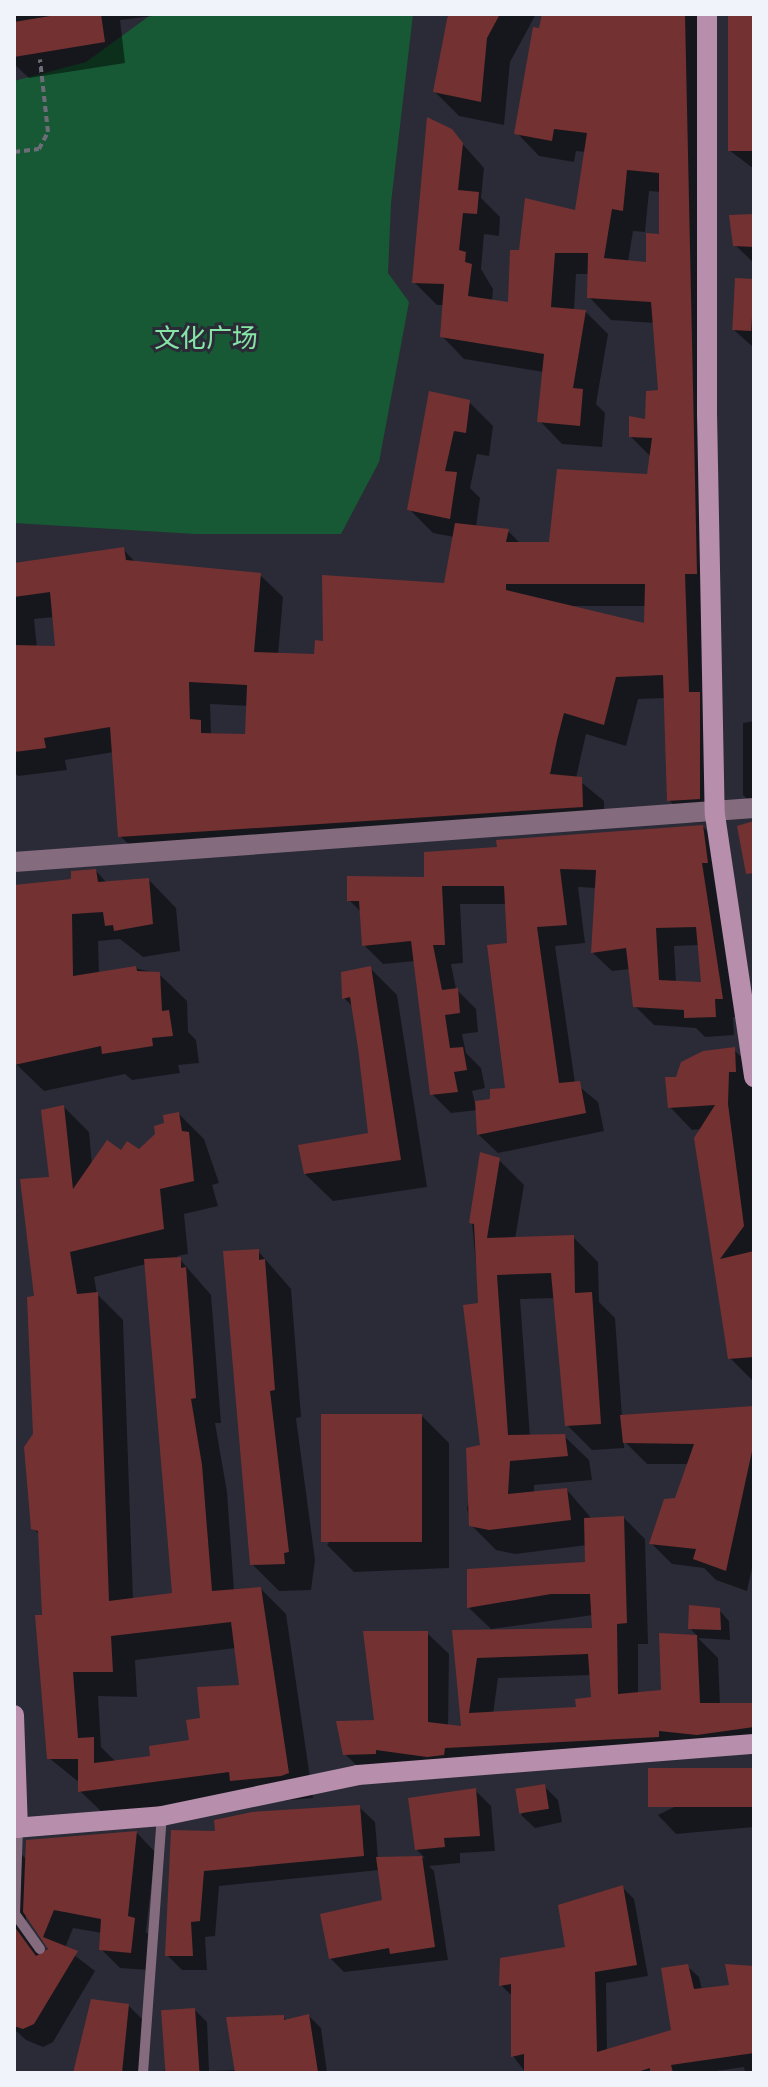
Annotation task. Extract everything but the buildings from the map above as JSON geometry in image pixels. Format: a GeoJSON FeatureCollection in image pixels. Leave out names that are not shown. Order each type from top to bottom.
{"type":"FeatureCollection","features":[{"type":"Feature","properties":{"kind":"main road"},"geometry":{"type":"LineString","coordinates":[[707,14],[707,413],[715,815],[754,1077]]}},
{"type":"Feature","properties":{"kind":"main road"},"geometry":{"type":"LineString","coordinates":[[14,1715],[16,1828],[162,1816],[358,1775],[754,1744]]}},
{"type":"Feature","properties":{"kind":"street"},"geometry":{"type":"LineString","coordinates":[[14,862],[715,815],[754,808]]}},
{"type":"Feature","properties":{"kind":"lane"},"geometry":{"type":"LineString","coordinates":[[143,2073],[162,1816]]}},
{"type":"Feature","properties":{"kind":"lane"},"geometry":{"type":"LineString","coordinates":[[16,1828],[15,1914],[40,1949]]}},
{"type":"Feature","properties":{"kind":"path"},"geometry":{"type":"LineString","coordinates":[[14,152],[39,149],[49,115],[40,59]]}},
{"type":"Feature","properties":{"kind":"green space","name":"文化广场"},"geometry":{"type":"Polygon","coordinates":[[[152,14],[413,14],[391,203],[388,273],[409,302],[379,462],[341,534],[195,534],[14,523],[14,81],[86,62],[152,14]]]}}]}
